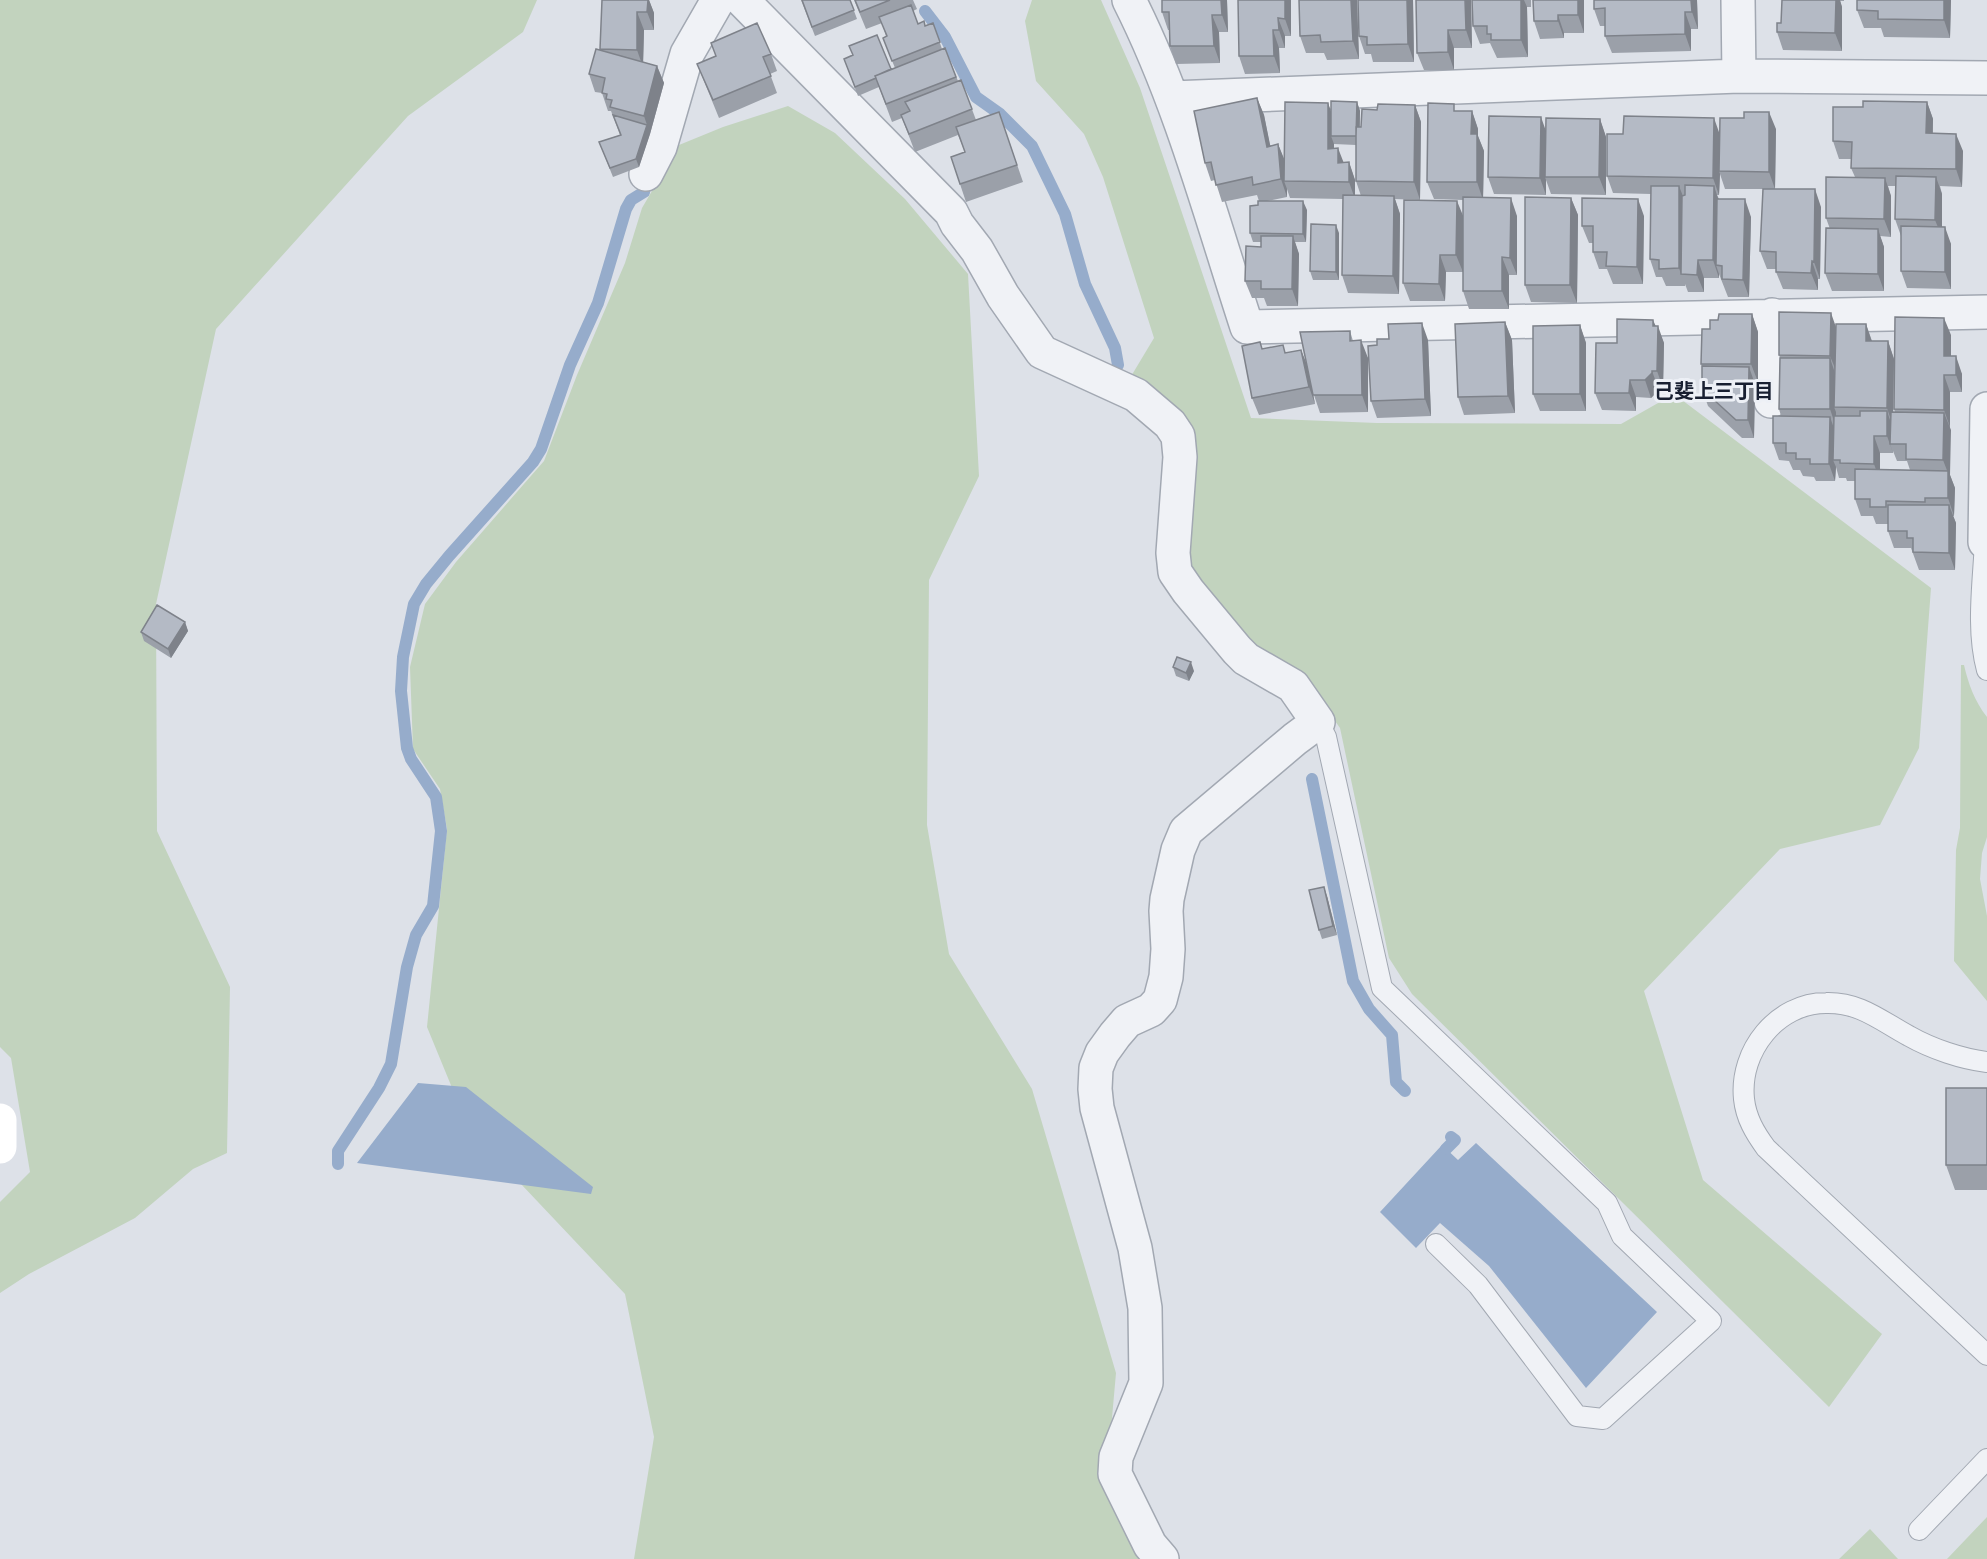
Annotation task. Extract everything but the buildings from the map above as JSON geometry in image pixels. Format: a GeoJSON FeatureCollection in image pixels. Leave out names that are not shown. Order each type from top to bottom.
{"type":"FeatureCollection","features":[{"type":"Feature","properties":{"kind":"main road"},"geometry":{"type":"LineString","coordinates":[[0,1120],[0,1147]]}},
{"type":"Feature","properties":{"kind":"street"},"geometry":{"type":"LineString","coordinates":[[646,174],[660,147],[687,54],[718,0]]}},
{"type":"Feature","properties":{"kind":"street"},"geometry":{"type":"LineString","coordinates":[[742,0],[951,212],[957,224],[977,250],[1002,296],[1042,352],[1136,395],[1170,424],[1178,436],[1180,457],[1173,553],[1175,572],[1237,650],[1246,659],[1293,686],[1318,722],[1186,831],[1167,899],[1168,949],[1166,977],[1160,1000],[1151,1010],[1127,1021],[1102,1053],[1096,1068],[1097,1108],[1135,1248],[1145,1308],[1146,1383],[1116,1456],[1115,1474],[1150,1545],[1162,1559]]}},
{"type":"Feature","properties":{"kind":"street"},"geometry":{"type":"LineString","coordinates":[[1129,0],[1172,98],[1246,327],[1987,312]]}},
{"type":"Feature","properties":{"kind":"street"},"geometry":{"type":"LineString","coordinates":[[1738,0],[1739,76]]}},
{"type":"Feature","properties":{"kind":"street"},"geometry":{"type":"LineString","coordinates":[[1172,98],[1739,76],[1987,78]]}},
{"type":"Feature","properties":{"kind":"street"},"geometry":{"type":"LineString","coordinates":[[1771,401],[1772,315]]}},
{"type":"Feature","properties":{"kind":"street"},"geometry":{"type":"LineString","coordinates":[[1986,542],[1987,409]]}},
{"type":"Feature","properties":{"kind":"lane"},"geometry":{"type":"LineString","coordinates":[[1986,542],[1982,617],[1984,659],[1987,670]]}},
{"type":"Feature","properties":{"kind":"lane"},"geometry":{"type":"LineString","coordinates":[[1318,722],[1326,737],[1382,988],[1607,1203],[1622,1236],[1711,1321],[1603,1419],[1577,1416],[1478,1285],[1436,1244]]}},
{"type":"Feature","properties":{"kind":"lane"},"geometry":{"type":"LineString","coordinates":[[1987,1062],[1959,1056],[1911,1038],[1858,1007],[1848,1004],[1815,1004],[1779,1019],[1764,1033],[1754,1049],[1747,1068],[1744,1098],[1751,1126],[1766,1148],[1987,1355]]}},
{"type":"Feature","properties":{"kind":"lane"},"geometry":{"type":"LineString","coordinates":[[1919,1530],[1987,1459]]}},
{"type":"Feature","properties":{"kind":"green space"},"geometry":{"type":"Polygon","coordinates":[[[0,0],[537,0],[523,32],[408,116],[216,329],[156,604],[157,831],[230,987],[227,1153],[193,1169],[135,1218],[29,1274],[0,1293],[0,1202],[30,1172],[11,1058],[0,1047],[0,0]]]}},
{"type":"Feature","properties":{"kind":"green space"},"geometry":{"type":"Polygon","coordinates":[[[1032,0],[1101,0],[1140,88],[1251,418],[1377,423],[1621,424],[1674,394],[1931,588],[1919,748],[1880,825],[1780,849],[1644,991],[1703,1180],[1882,1334],[1829,1407],[1412,994],[1389,958],[1340,728],[1309,684],[1259,655],[1188,566],[1191,453],[1130,378],[1154,338],[1103,177],[1084,134],[1036,81],[1025,21],[1032,0]]]}},
{"type":"Feature","properties":{"kind":"green space"},"geometry":{"type":"Polygon","coordinates":[[[788,106],[835,133],[905,199],[968,274],[979,476],[929,580],[927,825],[949,954],[1032,1089],[1116,1373],[1111,1429],[1098,1471],[1117,1514],[1142,1559],[634,1559],[654,1437],[625,1294],[469,1129],[427,1027],[447,829],[440,789],[413,749],[410,667],[425,604],[456,562],[544,461],[577,375],[625,263],[642,208],[679,145],[723,127],[788,106]]]}},
{"type":"Feature","properties":{"kind":"green space"},"geometry":{"type":"Polygon","coordinates":[[[1961,665],[1964,665],[1972,692],[1987,717],[1987,837],[1982,853],[1980,879],[1987,916],[1987,1001],[1954,961],[1956,850],[1960,828],[1961,665]]]}},
{"type":"Feature","properties":{"kind":"green space"},"geometry":{"type":"Polygon","coordinates":[[[1987,1517],[1987,1559],[1947,1559],[1987,1517]]]}},
{"type":"Feature","properties":{"kind":"green space"},"geometry":{"type":"Polygon","coordinates":[[[1870,1529],[1898,1559],[1839,1559],[1870,1529]]]}},
{"type":"Feature","properties":{"kind":"water"},"geometry":{"type":"Polygon","coordinates":[[[418,1083],[466,1087],[593,1187],[591,1194],[357,1163],[418,1083]]]}},
{"type":"Feature","properties":{"kind":"water"},"geometry":{"type":"Polygon","coordinates":[[[1476,1143],[1657,1312],[1586,1388],[1489,1266],[1440,1223],[1416,1248],[1380,1212],[1442,1145],[1458,1160],[1476,1143]]]}},
{"type":"Feature","properties":{"kind":"waterway"},"geometry":{"type":"LineString","coordinates":[[925,11],[945,37],[976,97],[1000,114],[1032,146],[1065,214],[1085,284],[1115,348],[1118,365]]}},
{"type":"Feature","properties":{"kind":"waterway"},"geometry":{"type":"LineString","coordinates":[[338,1164],[338,1151],[379,1088],[391,1064],[407,967],[416,935],[433,906],[441,831],[436,797],[411,759],[407,748],[401,691],[403,657],[414,604],[426,584],[533,462],[541,449],[570,365],[598,303],[626,209],[631,200],[644,192]]}},
{"type":"Feature","properties":{"kind":"waterway"},"geometry":{"type":"LineString","coordinates":[[1312,779],[1353,981],[1369,1009],[1392,1035],[1396,1082],[1405,1091]]}},
{"type":"Feature","properties":{"kind":"waterway"},"geometry":{"type":"LineString","coordinates":[[1446,1149],[1455,1140],[1451,1137]]}},
{"type":"Feature","properties":{"kind":"district","name":"己斐上三丁目"},"geometry":{"type":"Point","coordinates":[1714,391]}}]}
